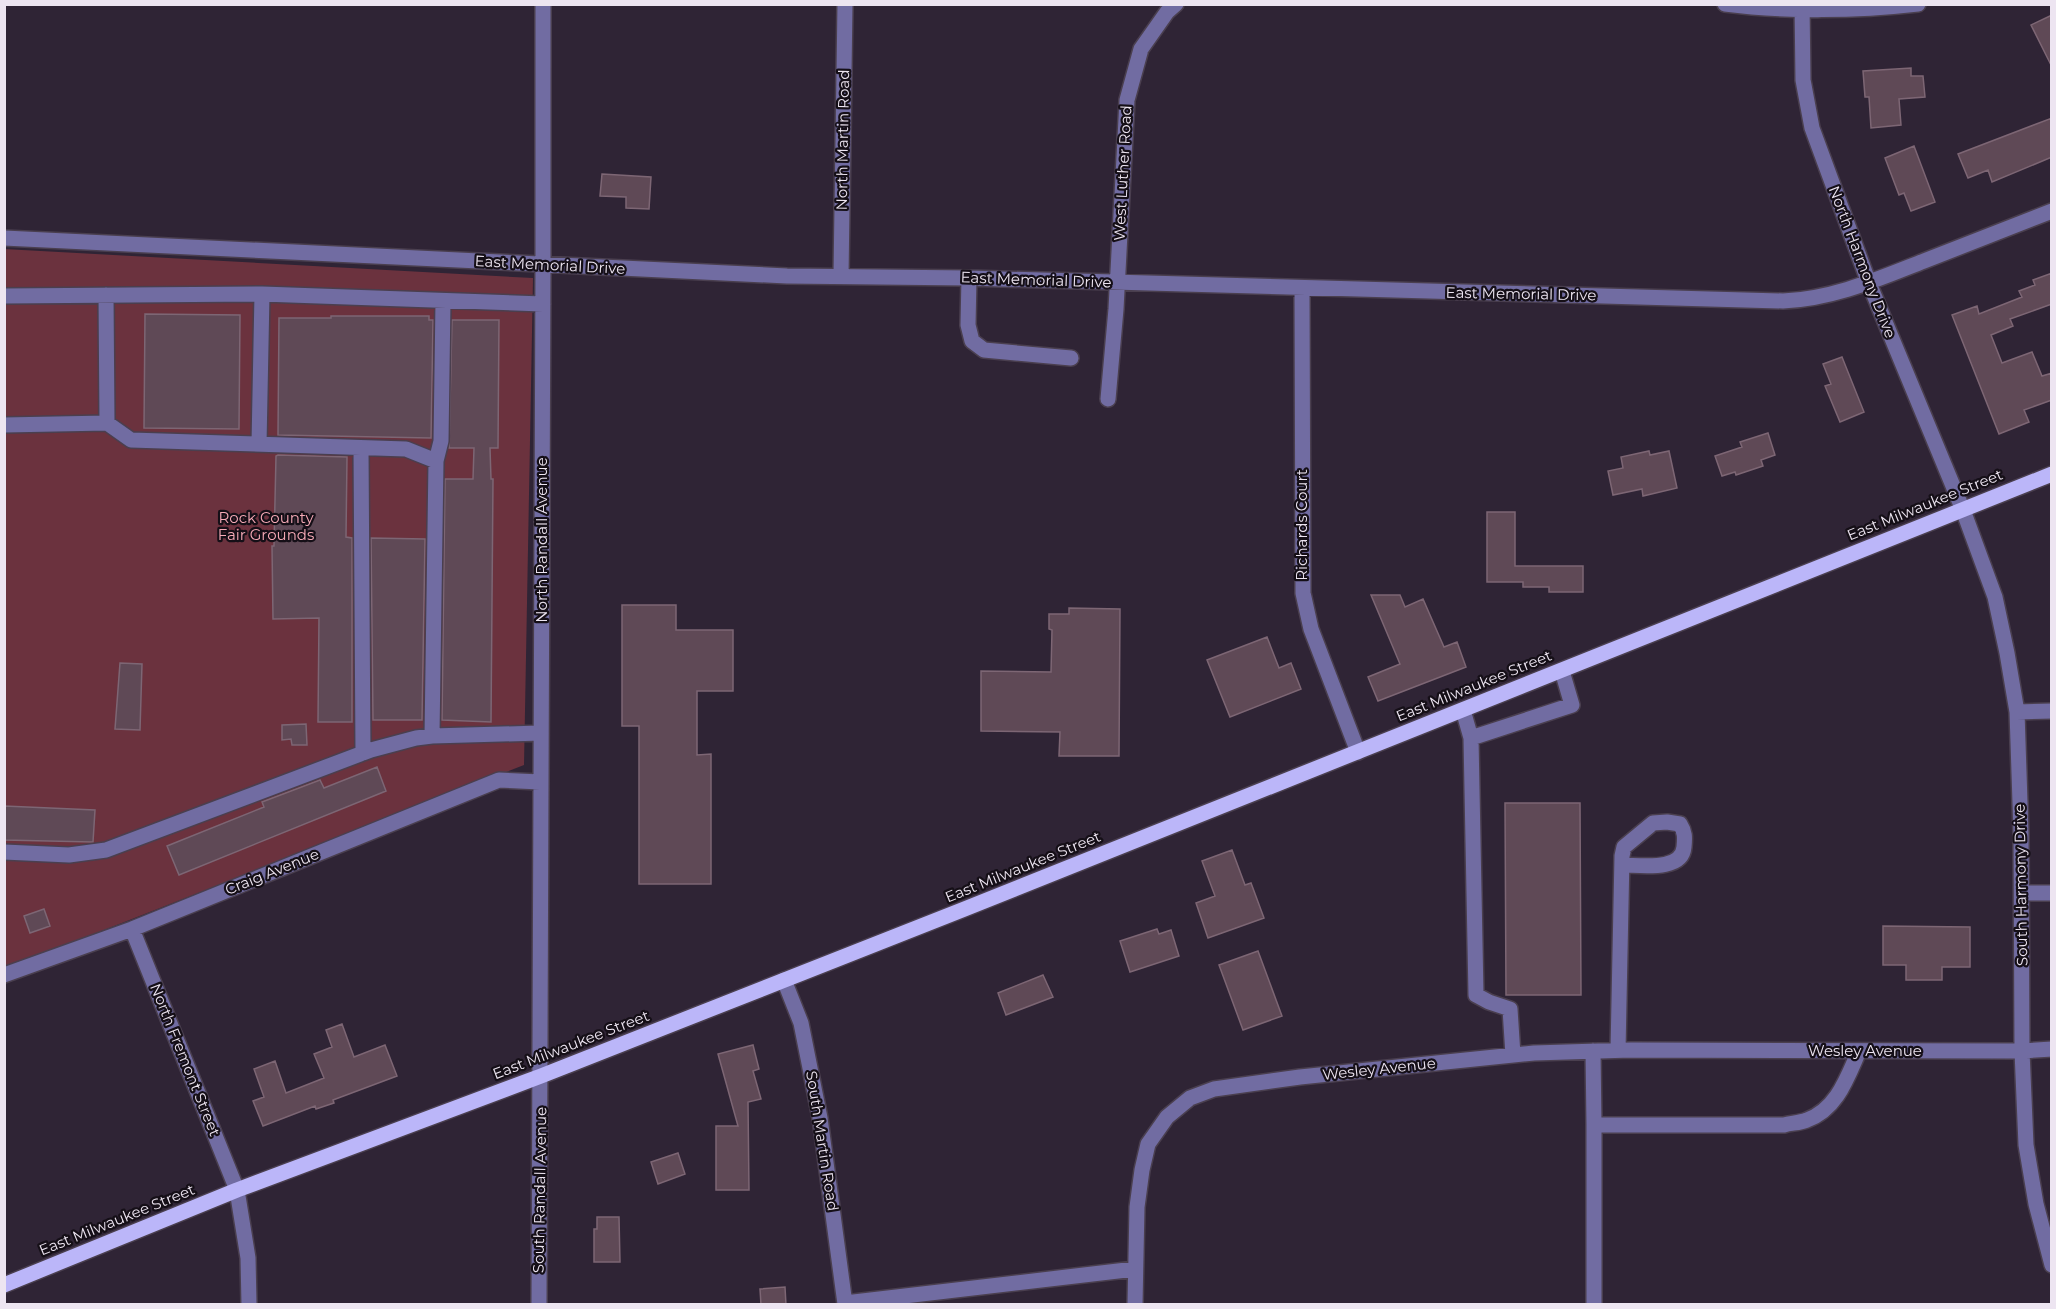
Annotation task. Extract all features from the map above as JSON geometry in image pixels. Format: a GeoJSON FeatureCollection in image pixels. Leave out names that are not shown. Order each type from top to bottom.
{"type":"FeatureCollection","features":[{"type":"Feature","properties":{"kind":"main road","name":"East Milwaukee Street"},"geometry":{"type":"LineString","coordinates":[[4,1285],[237,1190],[541,1076],[784,980],[2052,474]]}},
{"type":"Feature","properties":{"kind":"street","name":"North Randall Avenue"},"geometry":{"type":"LineString","coordinates":[[541,1076],[543,4]]}},
{"type":"Feature","properties":{"kind":"street","name":"North Martin Road"},"geometry":{"type":"LineString","coordinates":[[841,276],[844,4]]}},
{"type":"Feature","properties":{"kind":"street","name":"West Luther Road"},"geometry":{"type":"LineString","coordinates":[[1108,399],[1127,100],[1141,50],[1167,12],[1176,4]]}},
{"type":"Feature","properties":{"kind":"street"},"geometry":{"type":"LineString","coordinates":[[1725,4],[1865,9],[1918,4]]}},
{"type":"Feature","properties":{"kind":"street","name":"North Harmony Drive"},"geometry":{"type":"LineString","coordinates":[[1802,7],[1803,80],[1812,128],[1869,283],[1963,510]]}},
{"type":"Feature","properties":{"kind":"street","name":"East Memorial Drive"},"geometry":{"type":"LineString","coordinates":[[4,238],[786,276],[969,278],[1784,301],[1807,300],[1832,295],[1869,283],[2052,211]]}},
{"type":"Feature","properties":{"kind":"street"},"geometry":{"type":"LineString","coordinates":[[969,278],[968,325],[972,341],[978,346],[984,350],[1071,358]]}},
{"type":"Feature","properties":{"kind":"street","name":"Richards Court"},"geometry":{"type":"LineString","coordinates":[[1302,289],[1303,593],[1311,629],[1358,752]]}},
{"type":"Feature","properties":{"kind":"street"},"geometry":{"type":"LineString","coordinates":[[4,296],[262,294],[543,304]]}},
{"type":"Feature","properties":{"kind":"street"},"geometry":{"type":"LineString","coordinates":[[259,444],[262,294]]}},
{"type":"Feature","properties":{"kind":"street"},"geometry":{"type":"LineString","coordinates":[[106,296],[107,423]]}},
{"type":"Feature","properties":{"kind":"street"},"geometry":{"type":"LineString","coordinates":[[432,736],[436,461],[441,441],[443,301]]}},
{"type":"Feature","properties":{"kind":"street"},"geometry":{"type":"LineString","coordinates":[[4,425],[107,423],[131,440],[406,449],[436,461]]}},
{"type":"Feature","properties":{"kind":"street"},"geometry":{"type":"LineString","coordinates":[[361,448],[363,753]]}},
{"type":"Feature","properties":{"kind":"street","name":"South Harmony Drive"},"geometry":{"type":"LineString","coordinates":[[1963,510],[1995,597],[2017,712],[2022,893],[2022,1051],[2026,1145],[2036,1203],[2052,1265]]}},
{"type":"Feature","properties":{"kind":"street"},"geometry":{"type":"LineString","coordinates":[[1471,738],[1572,705],[1562,670]]}},
{"type":"Feature","properties":{"kind":"street"},"geometry":{"type":"LineString","coordinates":[[1463,710],[1471,738],[1476,995],[1510,1009],[1513,1055]]}},
{"type":"Feature","properties":{"kind":"street"},"geometry":{"type":"LineString","coordinates":[[2017,712],[2052,711]]}},
{"type":"Feature","properties":{"kind":"street"},"geometry":{"type":"LineString","coordinates":[[4,852],[69,855],[106,850],[363,753],[416,738],[540,733]]}},
{"type":"Feature","properties":{"kind":"street","name":"Craig Avenue"},"geometry":{"type":"LineString","coordinates":[[4,975],[132,929],[499,780],[540,782]]}},
{"type":"Feature","properties":{"kind":"street"},"geometry":{"type":"LineString","coordinates":[[1618,1050],[1622,865]]}},
{"type":"Feature","properties":{"kind":"street"},"geometry":{"type":"LineString","coordinates":[[2022,893],[2052,893]]}},
{"type":"Feature","properties":{"kind":"street","name":"North Fremont Street"},"geometry":{"type":"LineString","coordinates":[[132,929],[237,1190],[248,1258],[249,1305]]}},
{"type":"Feature","properties":{"kind":"street","name":"South Martin Road"},"geometry":{"type":"LineString","coordinates":[[784,980],[801,1023],[820,1118],[845,1304]]}},
{"type":"Feature","properties":{"kind":"street","name":"Wesley Avenue"},"geometry":{"type":"LineString","coordinates":[[1135,1305],[1137,1207],[1148,1144],[1167,1117],[1190,1098],[1214,1089],[1513,1055],[1593,1051],[2022,1051],[2052,1049]]}},
{"type":"Feature","properties":{"kind":"street"},"geometry":{"type":"LineString","coordinates":[[1594,1125],[1784,1125],[1807,1120],[1825,1110],[1843,1088],[1859,1050]]}},
{"type":"Feature","properties":{"kind":"street"},"geometry":{"type":"LineString","coordinates":[[1593,1051],[1594,1305]]}},
{"type":"Feature","properties":{"kind":"street","name":"South Randall Avenue"},"geometry":{"type":"LineString","coordinates":[[539,1305],[541,1076]]}},
{"type":"Feature","properties":{"kind":"street"},"geometry":{"type":"LineString","coordinates":[[845,1304],[1135,1269]]}},
{"type":"Feature","properties":{"kind":"green space","name":"Rock County Fair Grounds"},"geometry":{"type":"Polygon","coordinates":[[[4,249],[533,278],[524,765],[5,969],[4,249]]]}},
{"type":"Feature","properties":{"kind":"building"},"geometry":{"type":"Polygon","coordinates":[[[2052,15],[2052,67],[2031,25],[2052,15]]]}},
{"type":"Feature","properties":{"kind":"building"},"geometry":{"type":"Polygon","coordinates":[[[1911,68],[1911,76],[1923,76],[1925,97],[1899,99],[1901,125],[1871,128],[1869,97],[1865,97],[1863,71],[1911,68]]]}},
{"type":"Feature","properties":{"kind":"building"},"geometry":{"type":"Polygon","coordinates":[[[2052,118],[2052,157],[1992,182],[1988,170],[1968,178],[1958,154],[2052,118]]]}},
{"type":"Feature","properties":{"kind":"building"},"geometry":{"type":"Polygon","coordinates":[[[1914,146],[1935,202],[1911,211],[1904,193],[1899,195],[1885,158],[1914,146]]]}},
{"type":"Feature","properties":{"kind":"building"},"geometry":{"type":"Polygon","coordinates":[[[602,174],[651,177],[649,209],[626,208],[626,197],[600,196],[602,174]]]}},
{"type":"Feature","properties":{"kind":"building"},"geometry":{"type":"Polygon","coordinates":[[[2052,273],[2052,304],[2010,319],[2013,326],[1991,335],[2002,363],[2032,352],[2042,376],[2052,373],[2052,400],[2024,410],[2029,422],[1999,434],[1952,315],[1977,306],[1979,314],[2022,297],[2019,291],[2035,285],[2033,280],[2052,273]]]}},
{"type":"Feature","properties":{"kind":"building"},"geometry":{"type":"Polygon","coordinates":[[[145,314],[240,315],[239,429],[144,428],[145,314]]]}},
{"type":"Feature","properties":{"kind":"building"},"geometry":{"type":"Polygon","coordinates":[[[331,316],[429,316],[429,320],[433,320],[431,438],[278,435],[279,318],[331,318],[331,316]]]}},
{"type":"Feature","properties":{"kind":"building"},"geometry":{"type":"Polygon","coordinates":[[[452,320],[499,320],[498,448],[490,448],[491,479],[493,479],[491,722],[442,720],[445,479],[473,479],[474,448],[449,448],[452,320]]]}},
{"type":"Feature","properties":{"kind":"building"},"geometry":{"type":"Polygon","coordinates":[[[1842,357],[1864,412],[1840,422],[1825,386],[1831,384],[1823,364],[1842,357]]]}},
{"type":"Feature","properties":{"kind":"building"},"geometry":{"type":"Polygon","coordinates":[[[1768,433],[1775,455],[1761,460],[1763,466],[1736,475],[1735,472],[1722,476],[1715,456],[1742,447],[1740,442],[1768,433]]]}},
{"type":"Feature","properties":{"kind":"building"},"geometry":{"type":"Polygon","coordinates":[[[1649,451],[1650,455],[1669,451],[1677,488],[1643,496],[1642,489],[1613,495],[1608,471],[1623,468],[1621,457],[1649,451]]]}},
{"type":"Feature","properties":{"kind":"building"},"geometry":{"type":"Polygon","coordinates":[[[276,456],[347,457],[346,537],[352,538],[352,722],[318,722],[319,618],[273,619],[272,546],[274,546],[276,456]]]}},
{"type":"Feature","properties":{"kind":"building"},"geometry":{"type":"Polygon","coordinates":[[[1487,512],[1515,512],[1515,566],[1583,566],[1583,592],[1549,592],[1549,587],[1523,587],[1523,582],[1487,582],[1487,512]]]}},
{"type":"Feature","properties":{"kind":"building"},"geometry":{"type":"Polygon","coordinates":[[[371,538],[425,539],[422,720],[373,720],[371,538]]]}},
{"type":"Feature","properties":{"kind":"building"},"geometry":{"type":"Polygon","coordinates":[[[1371,595],[1400,595],[1405,607],[1423,599],[1444,647],[1457,642],[1466,667],[1378,701],[1368,677],[1400,664],[1371,595]]]}},
{"type":"Feature","properties":{"kind":"building"},"geometry":{"type":"Polygon","coordinates":[[[622,605],[676,605],[676,630],[733,630],[733,691],[697,691],[697,755],[711,754],[711,884],[639,884],[639,726],[622,726],[622,605]]]}},
{"type":"Feature","properties":{"kind":"building"},"geometry":{"type":"Polygon","coordinates":[[[1069,608],[1120,609],[1119,756],[1059,756],[1060,732],[981,731],[981,671],[1051,672],[1052,630],[1049,629],[1049,614],[1069,614],[1069,608]]]}},
{"type":"Feature","properties":{"kind":"building"},"geometry":{"type":"Polygon","coordinates":[[[1267,637],[1279,668],[1291,663],[1301,689],[1230,717],[1207,660],[1267,637]]]}},
{"type":"Feature","properties":{"kind":"building"},"geometry":{"type":"Polygon","coordinates":[[[120,663],[142,664],[140,730],[115,729],[120,663]]]}},
{"type":"Feature","properties":{"kind":"building"},"geometry":{"type":"Polygon","coordinates":[[[306,724],[307,745],[292,745],[291,739],[282,740],[282,725],[306,724]]]}},
{"type":"Feature","properties":{"kind":"building"},"geometry":{"type":"Polygon","coordinates":[[[377,767],[386,791],[179,875],[167,846],[264,807],[262,802],[320,780],[324,788],[377,767]]]}},
{"type":"Feature","properties":{"kind":"building"},"geometry":{"type":"Polygon","coordinates":[[[1505,803],[1580,803],[1581,995],[1506,995],[1505,803]]]}},
{"type":"Feature","properties":{"kind":"building"},"geometry":{"type":"Polygon","coordinates":[[[4,806],[95,810],[93,842],[4,840],[4,806]]]}},
{"type":"Feature","properties":{"kind":"building"},"geometry":{"type":"Polygon","coordinates":[[[1232,850],[1245,885],[1251,883],[1264,918],[1208,938],[1196,903],[1215,896],[1202,861],[1232,850]]]}},
{"type":"Feature","properties":{"kind":"building"},"geometry":{"type":"Polygon","coordinates":[[[44,909],[50,926],[30,933],[24,916],[44,909]]]}},
{"type":"Feature","properties":{"kind":"building"},"geometry":{"type":"Polygon","coordinates":[[[1883,926],[1970,927],[1970,967],[1942,967],[1942,980],[1906,980],[1906,965],[1883,965],[1883,926]]]}},
{"type":"Feature","properties":{"kind":"building"},"geometry":{"type":"Polygon","coordinates":[[[1157,929],[1159,934],[1171,930],[1179,956],[1130,972],[1120,941],[1157,929]]]}},
{"type":"Feature","properties":{"kind":"building"},"geometry":{"type":"Polygon","coordinates":[[[1258,951],[1282,1016],[1243,1030],[1219,965],[1258,951]]]}},
{"type":"Feature","properties":{"kind":"building"},"geometry":{"type":"Polygon","coordinates":[[[1043,975],[1053,997],[1006,1015],[998,993],[1043,975]]]}},
{"type":"Feature","properties":{"kind":"building"},"geometry":{"type":"Polygon","coordinates":[[[342,1024],[354,1057],[385,1045],[397,1076],[333,1100],[334,1103],[316,1109],[315,1106],[263,1126],[253,1101],[264,1097],[254,1069],[275,1061],[286,1093],[324,1078],[314,1054],[332,1047],[326,1030],[342,1024]]]}},
{"type":"Feature","properties":{"kind":"building"},"geometry":{"type":"Polygon","coordinates":[[[753,1045],[759,1069],[753,1071],[761,1099],[748,1102],[749,1190],[716,1190],[716,1126],[738,1126],[718,1054],[753,1045]]]}},
{"type":"Feature","properties":{"kind":"building"},"geometry":{"type":"Polygon","coordinates":[[[678,1153],[685,1174],[658,1184],[651,1162],[678,1153]]]}},
{"type":"Feature","properties":{"kind":"building"},"geometry":{"type":"Polygon","coordinates":[[[597,1217],[619,1217],[620,1262],[594,1262],[594,1229],[597,1229],[597,1217]]]}},
{"type":"Feature","properties":{"kind":"building"},"geometry":{"type":"Polygon","coordinates":[[[785,1287],[786,1305],[761,1305],[760,1289],[785,1287]]]}}]}
